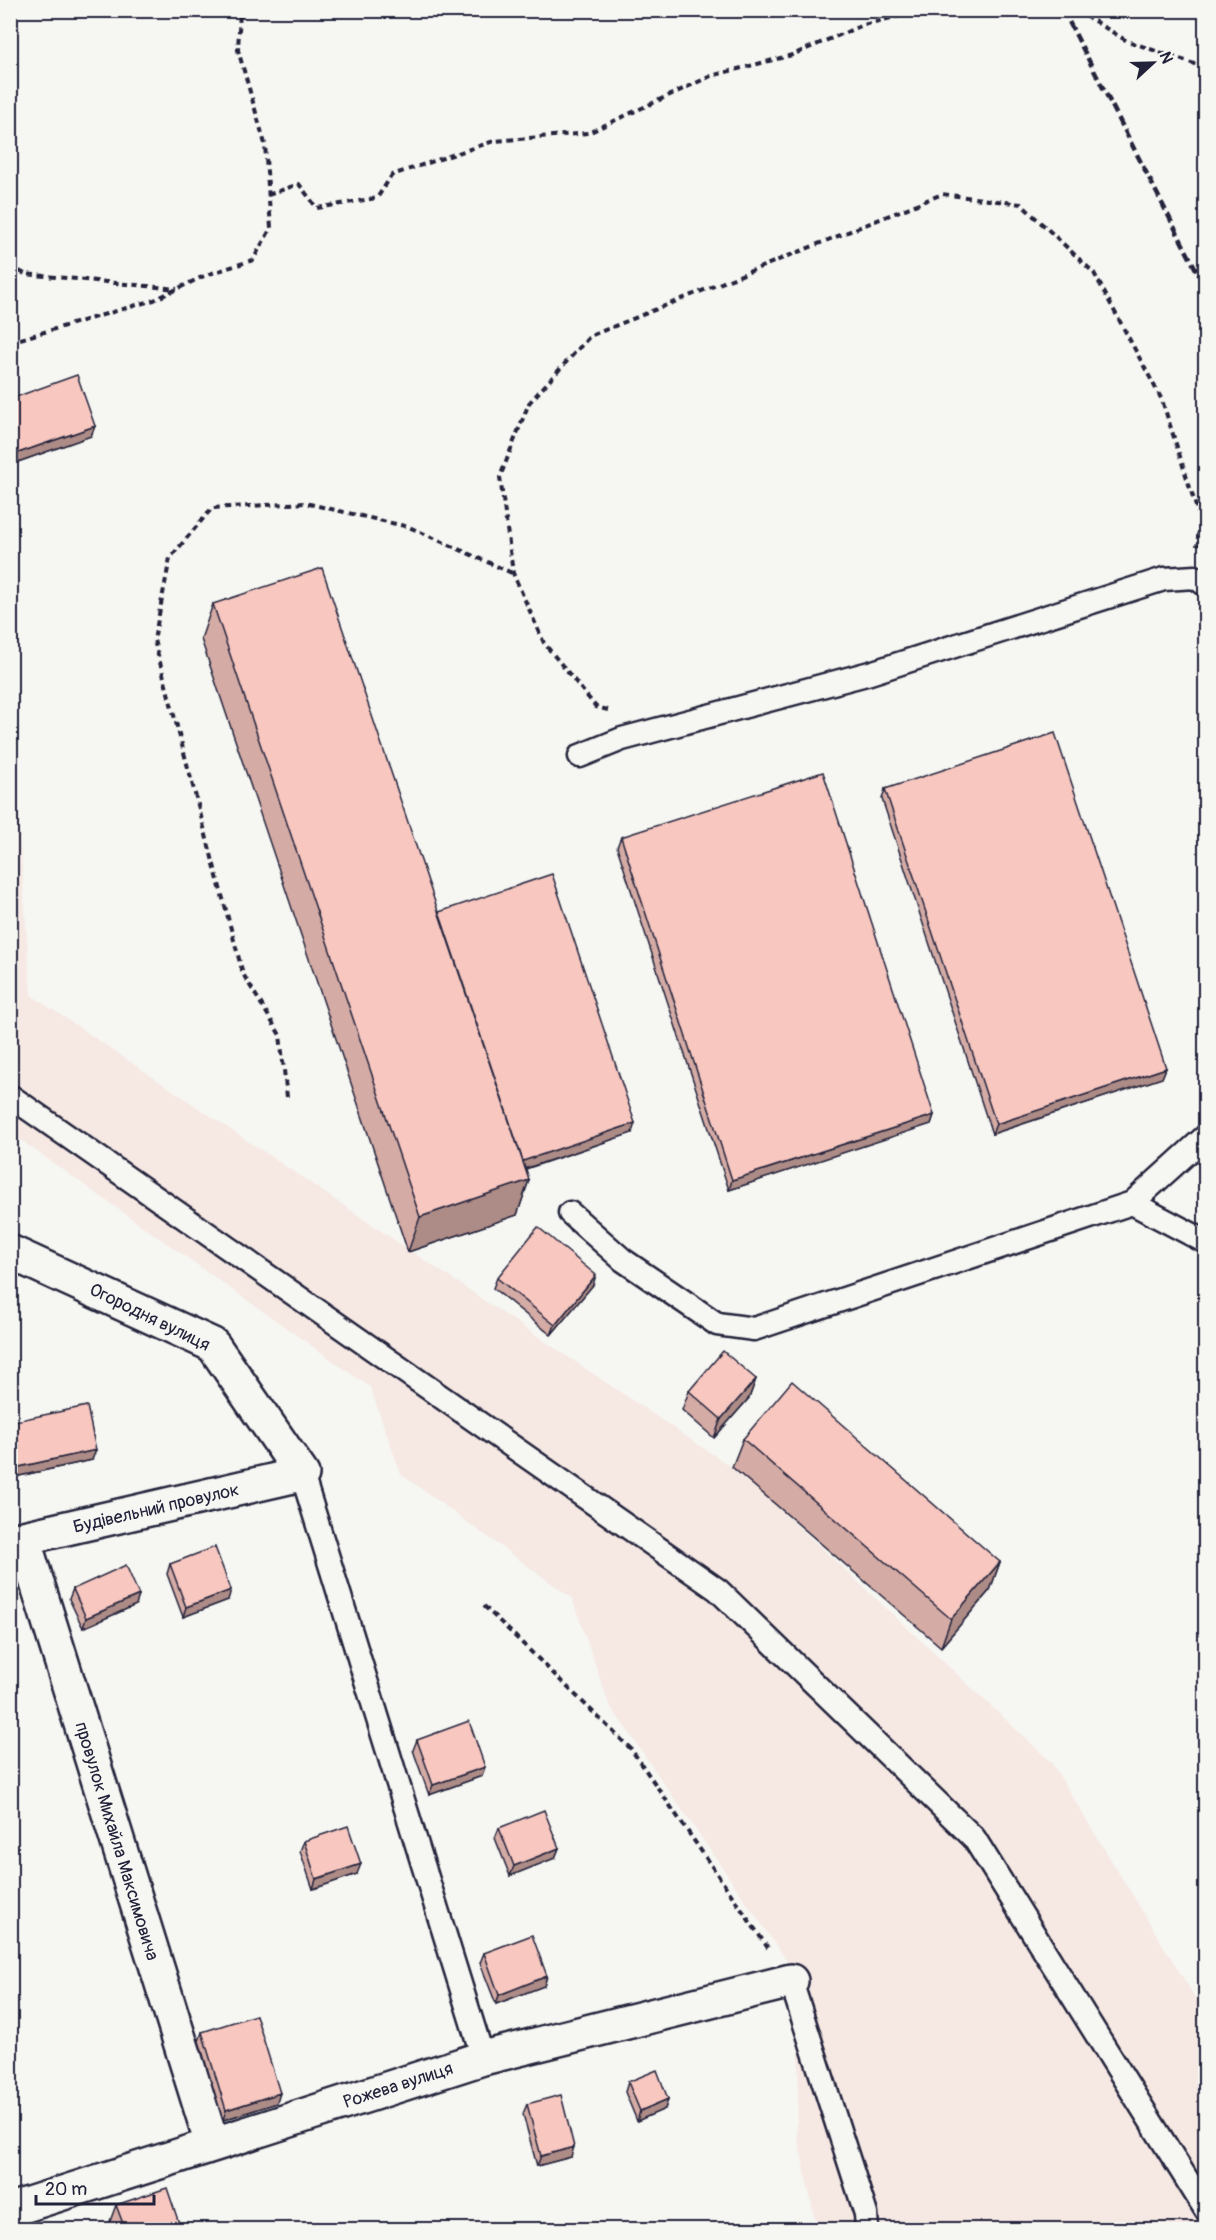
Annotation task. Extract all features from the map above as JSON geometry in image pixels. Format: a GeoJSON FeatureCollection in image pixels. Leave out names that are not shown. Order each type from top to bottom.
{"type":"FeatureCollection","features":[{"type":"Feature","properties":{"kind":"street","name":"Огородня вулиця"},"geometry":{"type":"LineString","coordinates":[[10,1252],[213,1345],[302,1474]]}},
{"type":"Feature","properties":{"kind":"street","name":"Будівельний провулок"},"geometry":{"type":"LineString","coordinates":[[17,1539],[302,1474]]}},
{"type":"Feature","properties":{"kind":"street","name":"провулок Михайла Максимовича"},"geometry":{"type":"LineString","coordinates":[[17,1539],[212,2144]]}},
{"type":"Feature","properties":{"kind":"street","name":"Рожева вулиця"},"geometry":{"type":"LineString","coordinates":[[10,2210],[483,2058],[791,1981]]}},
{"type":"Feature","properties":{"kind":"lane"},"geometry":{"type":"LineString","coordinates":[[580,756],[622,739],[870,673],[1164,579],[1200,581]]}},
{"type":"Feature","properties":{"kind":"lane"},"geometry":{"type":"LineString","coordinates":[[10,1096],[717,1590],[974,1838],[1206,2210]]}},
{"type":"Feature","properties":{"kind":"lane"},"geometry":{"type":"LineString","coordinates":[[570,1213],[622,1260],[717,1324],[754,1329],[1132,1203],[1206,1136]]}},
{"type":"Feature","properties":{"kind":"lane"},"geometry":{"type":"LineString","coordinates":[[1132,1203],[1206,1242]]}},
{"type":"Feature","properties":{"kind":"lane"},"geometry":{"type":"LineString","coordinates":[[302,1474],[483,2058]]}},
{"type":"Feature","properties":{"kind":"lane"},"geometry":{"type":"LineString","coordinates":[[791,1981],[866,2214],[867,2229]]}},
{"type":"Feature","properties":{"kind":"path"},"geometry":{"type":"LineString","coordinates":[[10,342],[154,300],[206,275],[253,260],[271,228],[265,144],[238,50],[240,10]]}},
{"type":"Feature","properties":{"kind":"path"},"geometry":{"type":"LineString","coordinates":[[268,195],[299,184],[317,208],[377,198],[392,175],[494,141],[588,134],[711,76],[792,55],[863,25],[924,10]]}},
{"type":"Feature","properties":{"kind":"path"},"geometry":{"type":"LineString","coordinates":[[1076,10],[1127,41],[1206,68]]}},
{"type":"Feature","properties":{"kind":"path"},"geometry":{"type":"LineString","coordinates":[[669,726],[596,707],[544,643],[513,573],[500,477],[529,403],[590,336],[942,194],[1021,204],[1094,273],[1162,400],[1200,519],[1200,581]]}},
{"type":"Feature","properties":{"kind":"path"},"geometry":{"type":"LineString","coordinates":[[10,266],[25,274],[177,289]]}},
{"type":"Feature","properties":{"kind":"path"},"geometry":{"type":"LineString","coordinates":[[287,1097],[280,1035],[243,974],[154,640],[170,558],[212,508],[305,503],[409,527],[513,573]]}},
{"type":"Feature","properties":{"kind":"path"},"geometry":{"type":"LineString","coordinates":[[484,1606],[631,1749],[791,1981]]}},
{"type":"Feature","properties":{"kind":"shaded area"},"geometry":{"type":"Polygon","coordinates":[[[10,703],[31,995],[743,1475],[1051,1762],[1205,2014],[1205,2229],[817,2229],[797,2134],[801,1981],[609,1704],[572,1598],[401,1474],[370,1387],[11,1133],[10,703]]]}},
{"type":"Feature","properties":{"kind":"building"},"geometry":{"type":"Polygon","coordinates":[[[77,375],[95,426],[18,453],[10,432],[10,399],[77,375]]]}},
{"type":"Feature","properties":{"kind":"building"},"geometry":{"type":"Polygon","coordinates":[[[322,568],[529,1180],[420,1217],[213,604],[322,568]]]}},
{"type":"Feature","properties":{"kind":"building"},"geometry":{"type":"Polygon","coordinates":[[[1055,733],[1166,1068],[996,1124],[885,789],[1055,733]]]}},
{"type":"Feature","properties":{"kind":"building"},"geometry":{"type":"Polygon","coordinates":[[[823,772],[934,1115],[732,1180],[621,837],[823,772]]]}},
{"type":"Feature","properties":{"kind":"building"},"geometry":{"type":"Polygon","coordinates":[[[552,874],[635,1123],[523,1161],[439,912],[552,874]]]}},
{"type":"Feature","properties":{"kind":"building"},"geometry":{"type":"Polygon","coordinates":[[[538,1227],[596,1275],[555,1325],[497,1278],[538,1227]]]}},
{"type":"Feature","properties":{"kind":"building"},"geometry":{"type":"Polygon","coordinates":[[[723,1351],[756,1379],[721,1419],[689,1391],[723,1351]]]}},
{"type":"Feature","properties":{"kind":"building"},"geometry":{"type":"Polygon","coordinates":[[[792,1381],[1000,1562],[951,1619],[743,1439],[792,1381]]]}},
{"type":"Feature","properties":{"kind":"building"},"geometry":{"type":"Polygon","coordinates":[[[87,1406],[96,1450],[14,1468],[10,1452],[10,1422],[87,1406]]]}},
{"type":"Feature","properties":{"kind":"building"},"geometry":{"type":"Polygon","coordinates":[[[215,1547],[231,1590],[186,1607],[170,1564],[215,1547]]]}},
{"type":"Feature","properties":{"kind":"building"},"geometry":{"type":"Polygon","coordinates":[[[126,1565],[139,1595],[86,1618],[73,1589],[126,1565]]]}},
{"type":"Feature","properties":{"kind":"building"},"geometry":{"type":"Polygon","coordinates":[[[469,1721],[485,1767],[433,1785],[417,1740],[469,1721]]]}},
{"type":"Feature","properties":{"kind":"building"},"geometry":{"type":"Polygon","coordinates":[[[544,1810],[559,1848],[514,1866],[499,1828],[544,1810]]]}},
{"type":"Feature","properties":{"kind":"building"},"geometry":{"type":"Polygon","coordinates":[[[348,1826],[361,1864],[316,1879],[304,1841],[348,1826]]]}},
{"type":"Feature","properties":{"kind":"building"},"geometry":{"type":"Polygon","coordinates":[[[532,1935],[547,1976],[499,1995],[484,1953],[532,1935]]]}},
{"type":"Feature","properties":{"kind":"building"},"geometry":{"type":"Polygon","coordinates":[[[256,2015],[280,2093],[226,2110],[202,2032],[256,2015]]]}},
{"type":"Feature","properties":{"kind":"building"},"geometry":{"type":"Polygon","coordinates":[[[657,2070],[668,2099],[640,2111],[628,2082],[657,2070]]]}},
{"type":"Feature","properties":{"kind":"building"},"geometry":{"type":"Polygon","coordinates":[[[561,2095],[574,2147],[541,2156],[527,2104],[561,2095]]]}},
{"type":"Feature","properties":{"kind":"building"},"geometry":{"type":"Polygon","coordinates":[[[167,2188],[181,2229],[125,2229],[116,2205],[167,2188]]]}},
{"type":"Feature","properties":{"kind":"railway"},"geometry":{"type":"LineString","coordinates":[[1063,10],[1206,289]]}}]}
